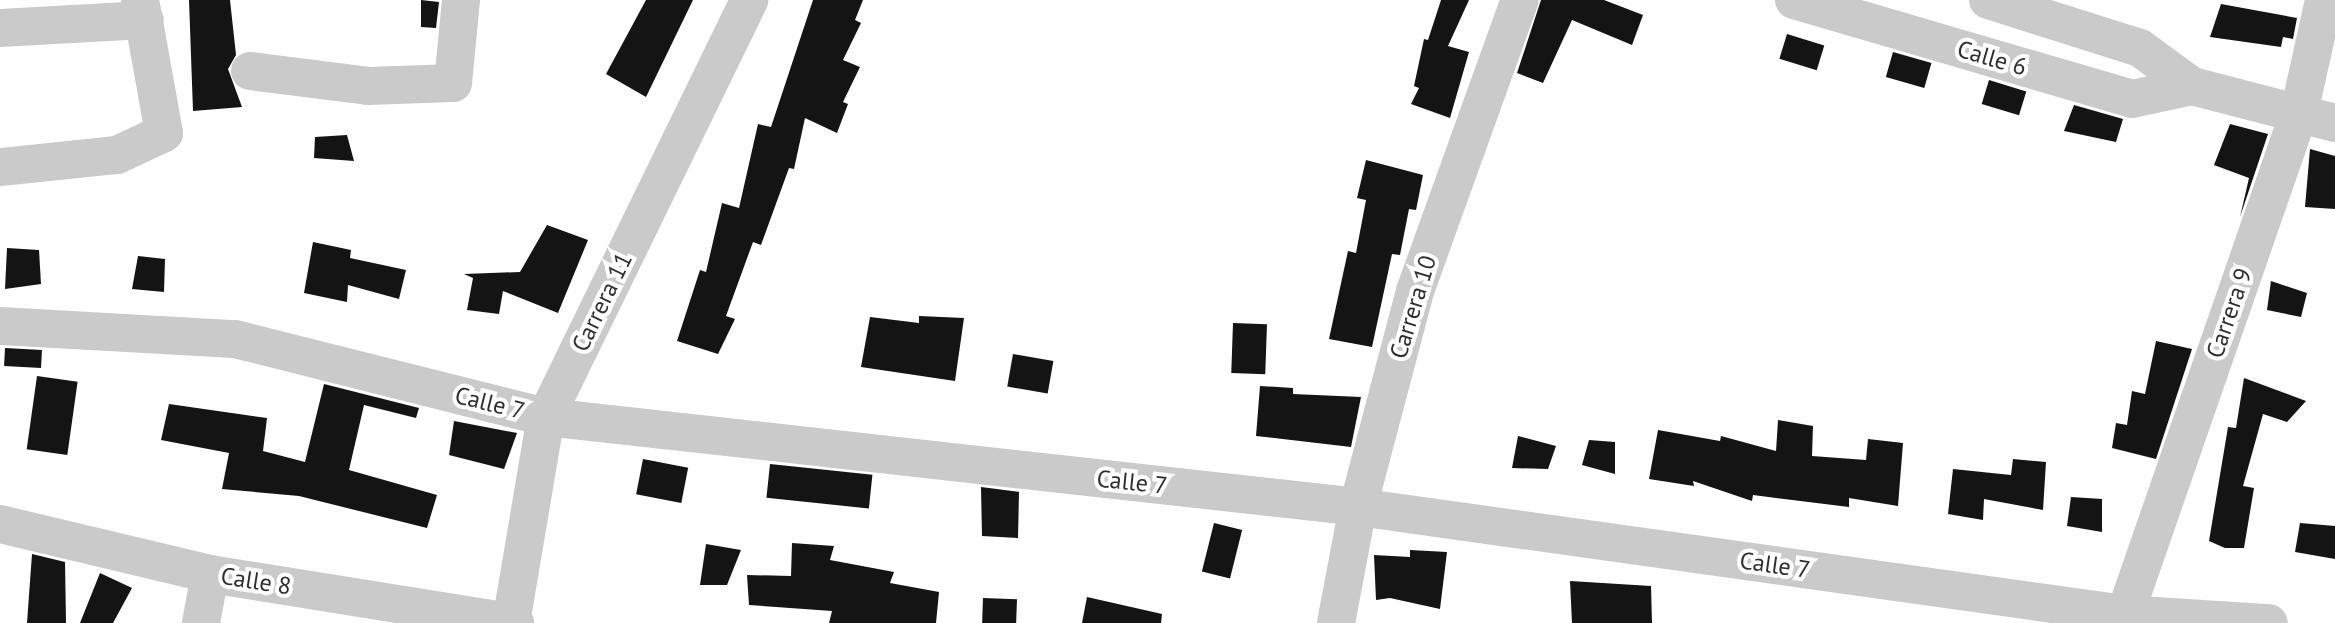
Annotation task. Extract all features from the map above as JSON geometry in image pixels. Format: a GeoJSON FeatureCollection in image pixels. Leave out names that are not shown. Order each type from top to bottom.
{"type":"FeatureCollection","features":[{"type":"Feature","properties":{"kind":"street"},"geometry":{"type":"LineString","coordinates":[[250,71],[368,86],[453,83],[461,0]]}},
{"type":"Feature","properties":{"kind":"street","name":"Carrera 11"},"geometry":{"type":"LineString","coordinates":[[512,623],[546,417],[749,0]]}},
{"type":"Feature","properties":{"kind":"street","name":"Carrera 10"},"geometry":{"type":"LineString","coordinates":[[1336,623],[1358,507],[1415,291],[1520,0]]}},
{"type":"Feature","properties":{"kind":"street","name":"Calle 6"},"geometry":{"type":"LineString","coordinates":[[1794,0],[2132,99],[2192,86]]}},
{"type":"Feature","properties":{"kind":"street","name":"Calle 6"},"geometry":{"type":"LineString","coordinates":[[1988,0],[2140,48],[2192,86],[2335,123]]}},
{"type":"Feature","properties":{"kind":"street","name":"Carrera 9"},"geometry":{"type":"LineString","coordinates":[[2123,618],[2299,113],[2324,0]]}},
{"type":"Feature","properties":{"kind":"street"},"geometry":{"type":"LineString","coordinates":[[0,28],[142,10],[164,133],[117,155],[0,167]]}},
{"type":"Feature","properties":{"kind":"street","name":"Calle 7"},"geometry":{"type":"LineString","coordinates":[[0,326],[235,339],[546,417],[1358,507],[2123,618],[2269,623]]}},
{"type":"Feature","properties":{"kind":"street","name":"Calle 8"},"geometry":{"type":"LineString","coordinates":[[0,524],[210,574],[512,623]]}},
{"type":"Feature","properties":{"kind":"street"},"geometry":{"type":"LineString","coordinates":[[201,623],[210,574]]}},
{"type":"Feature","properties":{"kind":"building"},"geometry":{"type":"Polygon","coordinates":[[[189,0],[230,0],[236,55],[228,69],[242,107],[193,111],[189,0]]]}},
{"type":"Feature","properties":{"kind":"building"},"geometry":{"type":"Polygon","coordinates":[[[421,0],[439,2],[436,28],[421,27],[421,0]]]}},
{"type":"Feature","properties":{"kind":"building"},"geometry":{"type":"Polygon","coordinates":[[[646,0],[693,0],[646,97],[606,74],[646,0]]]}},
{"type":"Feature","properties":{"kind":"building"},"geometry":{"type":"Polygon","coordinates":[[[813,0],[863,0],[855,20],[861,23],[843,60],[860,67],[843,102],[848,104],[837,133],[805,118],[794,169],[789,168],[761,245],[753,242],[726,316],[735,319],[718,354],[677,341],[700,270],[706,272],[722,203],[739,208],[758,124],[771,127],[813,0]]]}},
{"type":"Feature","properties":{"kind":"building"},"geometry":{"type":"Polygon","coordinates":[[[1441,0],[1469,0],[1448,46],[1469,52],[1450,118],[1411,104],[1419,88],[1414,86],[1424,39],[1428,40],[1441,0]]]}},
{"type":"Feature","properties":{"kind":"building"},"geometry":{"type":"Polygon","coordinates":[[[1541,0],[1604,0],[1643,15],[1632,45],[1572,20],[1543,83],[1517,73],[1541,0]]]}},
{"type":"Feature","properties":{"kind":"building"},"geometry":{"type":"Polygon","coordinates":[[[2221,4],[2297,18],[2293,39],[2283,37],[2281,47],[2210,37],[2221,4]]]}},
{"type":"Feature","properties":{"kind":"building"},"geometry":{"type":"Polygon","coordinates":[[[1787,34],[1824,45],[1817,70],[1779,59],[1787,34]]]}},
{"type":"Feature","properties":{"kind":"building"},"geometry":{"type":"Polygon","coordinates":[[[1893,52],[1931,63],[1924,88],[1886,77],[1893,52]]]}},
{"type":"Feature","properties":{"kind":"building"},"geometry":{"type":"Polygon","coordinates":[[[1989,80],[2026,91],[2019,115],[1982,104],[1989,80]]]}},
{"type":"Feature","properties":{"kind":"building"},"geometry":{"type":"Polygon","coordinates":[[[2074,105],[2123,119],[2116,142],[2064,131],[2074,105]]]}},
{"type":"Feature","properties":{"kind":"building"},"geometry":{"type":"Polygon","coordinates":[[[2230,124],[2268,134],[2240,217],[2249,178],[2214,165],[2230,124]]]}},
{"type":"Feature","properties":{"kind":"building"},"geometry":{"type":"Polygon","coordinates":[[[347,135],[354,161],[314,158],[315,137],[347,135]]]}},
{"type":"Feature","properties":{"kind":"building"},"geometry":{"type":"Polygon","coordinates":[[[2310,149],[2335,156],[2335,209],[2305,207],[2310,149]]]}},
{"type":"Feature","properties":{"kind":"building"},"geometry":{"type":"Polygon","coordinates":[[[1366,160],[1423,175],[1416,210],[1409,209],[1400,255],[1392,254],[1372,347],[1329,339],[1348,251],[1356,253],[1366,200],[1357,198],[1366,160]]]}},
{"type":"Feature","properties":{"kind":"building"},"geometry":{"type":"Polygon","coordinates":[[[547,225],[588,240],[558,313],[503,291],[499,314],[467,310],[473,278],[464,274],[520,272],[547,225]]]}},
{"type":"Feature","properties":{"kind":"building"},"geometry":{"type":"Polygon","coordinates":[[[313,242],[351,250],[350,258],[406,270],[399,299],[348,285],[347,302],[304,293],[313,242]]]}},
{"type":"Feature","properties":{"kind":"building"},"geometry":{"type":"Polygon","coordinates":[[[7,248],[39,250],[41,284],[5,289],[7,248]]]}},
{"type":"Feature","properties":{"kind":"building"},"geometry":{"type":"Polygon","coordinates":[[[138,256],[165,259],[164,292],[132,289],[138,256]]]}},
{"type":"Feature","properties":{"kind":"building"},"geometry":{"type":"Polygon","coordinates":[[[2271,281],[2307,293],[2301,317],[2267,310],[2271,281]]]}},
{"type":"Feature","properties":{"kind":"building"},"geometry":{"type":"Polygon","coordinates":[[[919,316],[964,318],[955,381],[861,367],[870,317],[919,323],[919,316]]]}},
{"type":"Feature","properties":{"kind":"building"},"geometry":{"type":"Polygon","coordinates":[[[1233,323],[1267,324],[1265,374],[1231,373],[1233,323]]]}},
{"type":"Feature","properties":{"kind":"building"},"geometry":{"type":"Polygon","coordinates":[[[2156,341],[2192,349],[2156,459],[2112,448],[2116,423],[2127,425],[2132,391],[2145,394],[2156,341]]]}},
{"type":"Feature","properties":{"kind":"building"},"geometry":{"type":"Polygon","coordinates":[[[5,348],[42,350],[41,368],[4,366],[5,348]]]}},
{"type":"Feature","properties":{"kind":"building"},"geometry":{"type":"Polygon","coordinates":[[[1013,354],[1053,361],[1048,394],[1007,386],[1013,354]]]}},
{"type":"Feature","properties":{"kind":"building"},"geometry":{"type":"Polygon","coordinates":[[[37,376],[78,382],[67,455],[27,449],[37,376]]]}},
{"type":"Feature","properties":{"kind":"building"},"geometry":{"type":"Polygon","coordinates":[[[2244,378],[2306,401],[2287,422],[2263,414],[2243,486],[2254,488],[2244,548],[2225,548],[2209,541],[2228,427],[2236,428],[2244,378]]]}},
{"type":"Feature","properties":{"kind":"building"},"geometry":{"type":"Polygon","coordinates":[[[324,384],[419,408],[416,418],[364,405],[349,470],[437,495],[427,528],[299,496],[222,489],[229,453],[161,440],[169,404],[267,418],[263,451],[305,462],[324,384]]]}},
{"type":"Feature","properties":{"kind":"building"},"geometry":{"type":"Polygon","coordinates":[[[1260,386],[1293,388],[1293,394],[1361,397],[1351,447],[1256,436],[1260,386]]]}},
{"type":"Feature","properties":{"kind":"building"},"geometry":{"type":"Polygon","coordinates":[[[1778,420],[1813,426],[1812,456],[1866,460],[1868,439],[1903,443],[1898,506],[1849,498],[1849,507],[1753,495],[1752,501],[1693,481],[1694,486],[1649,479],[1658,430],[1720,441],[1721,436],[1776,451],[1778,420]]]}},
{"type":"Feature","properties":{"kind":"building"},"geometry":{"type":"Polygon","coordinates":[[[454,421],[517,433],[504,469],[449,455],[454,421]]]}},
{"type":"Feature","properties":{"kind":"building"},"geometry":{"type":"Polygon","coordinates":[[[1518,436],[1556,446],[1548,469],[1512,468],[1518,436]]]}},
{"type":"Feature","properties":{"kind":"building"},"geometry":{"type":"Polygon","coordinates":[[[1589,440],[1615,442],[1615,474],[1582,465],[1589,440]]]}},
{"type":"Feature","properties":{"kind":"building"},"geometry":{"type":"Polygon","coordinates":[[[643,459],[688,468],[681,503],[636,494],[643,459]]]}},
{"type":"Feature","properties":{"kind":"building"},"geometry":{"type":"Polygon","coordinates":[[[2013,459],[2046,462],[2043,510],[1984,499],[1983,520],[1948,514],[1953,469],[2011,475],[2013,459]]]}},
{"type":"Feature","properties":{"kind":"building"},"geometry":{"type":"Polygon","coordinates":[[[770,464],[872,475],[869,509],[766,498],[770,464]]]}},
{"type":"Feature","properties":{"kind":"building"},"geometry":{"type":"Polygon","coordinates":[[[981,487],[1019,492],[1018,538],[982,536],[981,487]]]}},
{"type":"Feature","properties":{"kind":"building"},"geometry":{"type":"Polygon","coordinates":[[[2071,497],[2102,499],[2102,532],[2067,526],[2071,497]]]}},
{"type":"Feature","properties":{"kind":"building"},"geometry":{"type":"Polygon","coordinates":[[[1214,523],[1242,530],[1230,579],[1202,572],[1214,523]]]}},
{"type":"Feature","properties":{"kind":"building"},"geometry":{"type":"Polygon","coordinates":[[[2300,523],[2335,526],[2335,559],[2295,552],[2300,523]]]}},
{"type":"Feature","properties":{"kind":"building"},"geometry":{"type":"Polygon","coordinates":[[[792,543],[834,546],[830,560],[894,572],[890,583],[939,592],[936,623],[829,623],[832,611],[749,605],[747,575],[791,576],[792,543]]]}},
{"type":"Feature","properties":{"kind":"building"},"geometry":{"type":"Polygon","coordinates":[[[706,544],[741,550],[727,585],[700,585],[706,544]]]}},
{"type":"Feature","properties":{"kind":"building"},"geometry":{"type":"Polygon","coordinates":[[[1410,550],[1447,552],[1440,609],[1390,598],[1376,600],[1374,555],[1410,557],[1410,550]]]}},
{"type":"Feature","properties":{"kind":"building"},"geometry":{"type":"Polygon","coordinates":[[[32,554],[65,562],[66,623],[27,623],[32,554]]]}},
{"type":"Feature","properties":{"kind":"building"},"geometry":{"type":"Polygon","coordinates":[[[100,573],[132,588],[113,623],[80,623],[100,573]]]}},
{"type":"Feature","properties":{"kind":"building"},"geometry":{"type":"Polygon","coordinates":[[[1570,581],[1651,586],[1652,623],[1572,623],[1570,581]]]}},
{"type":"Feature","properties":{"kind":"building"},"geometry":{"type":"Polygon","coordinates":[[[1087,597],[1162,614],[1161,623],[1082,623],[1087,597]]]}},
{"type":"Feature","properties":{"kind":"building"},"geometry":{"type":"Polygon","coordinates":[[[983,598],[1017,599],[1016,623],[982,623],[983,598]]]}}]}
